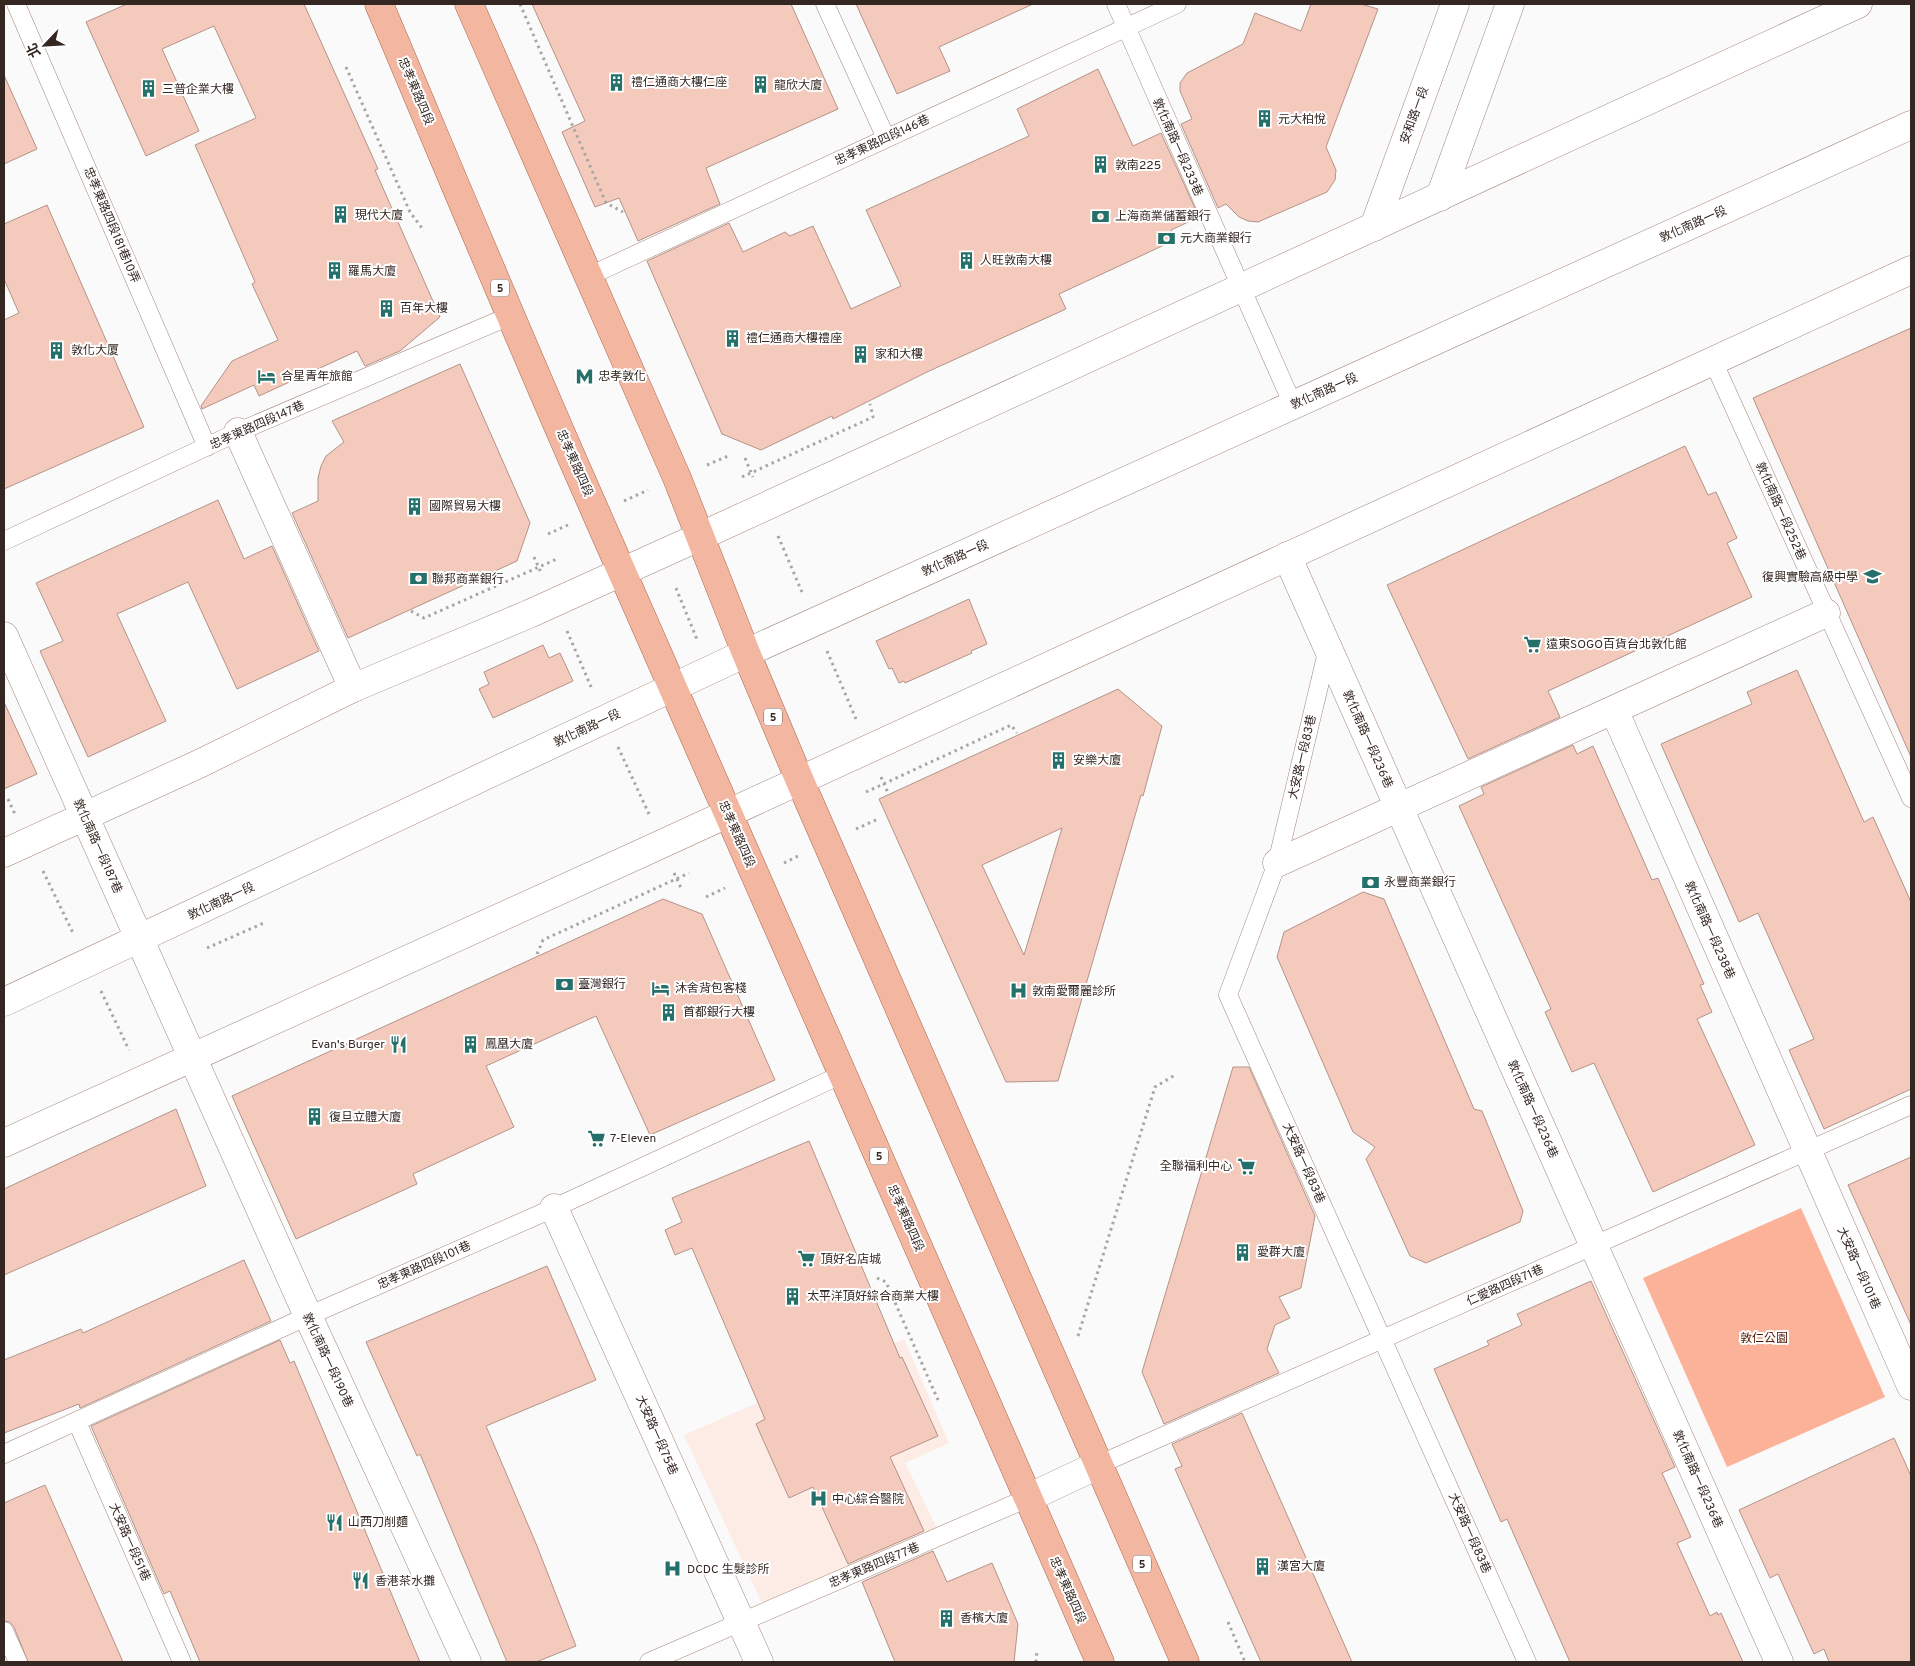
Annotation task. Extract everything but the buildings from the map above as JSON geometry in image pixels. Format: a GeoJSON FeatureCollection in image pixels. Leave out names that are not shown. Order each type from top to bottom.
{"type":"FeatureCollection","features":[{"type":"Feature","properties":{"kind":"main road","name":"忠孝東路四段"},"geometry":{"type":"LineString","coordinates":[[378,4],[624,571],[727,814],[1100,1662]]}},
{"type":"Feature","properties":{"kind":"main road","name":"5"},"geometry":{"type":"LineString","coordinates":[[469,4],[678,478],[699,537],[746,653],[827,843],[1098,1465],[1186,1662]]}},
{"type":"Feature","properties":{"kind":"main road","name":"安和路一段"},"geometry":{"type":"LineString","coordinates":[[1374,227],[1455,4]]}},
{"type":"Feature","properties":{"kind":"main road"},"geometry":{"type":"LineString","coordinates":[[1440,197],[1510,4]]}},
{"type":"Feature","properties":{"kind":"main road"},"geometry":{"type":"LineString","coordinates":[[4,853],[201,763],[353,688],[529,614],[699,537],[1241,290],[1858,4]]}},
{"type":"Feature","properties":{"kind":"main road","name":"敦化南路一段"},"geometry":{"type":"LineString","coordinates":[[4,1002],[746,653],[1911,125]]}},
{"type":"Feature","properties":{"kind":"main road"},"geometry":{"type":"LineString","coordinates":[[4,1143],[191,1056],[727,814],[1911,270]]}},
{"type":"Feature","properties":{"kind":"main road"},"geometry":{"type":"LineString","coordinates":[[238,432],[353,688]]}},
{"type":"Feature","properties":{"kind":"main road","name":"敦化南路一段236巷"},"geometry":{"type":"LineString","coordinates":[[1287,556],[1779,1662]]}},
{"type":"Feature","properties":{"kind":"main road"},"geometry":{"type":"LineString","coordinates":[[1277,863],[1826,613]]}},
{"type":"Feature","properties":{"kind":"main road","name":"敦化南路一段187巷"},"geometry":{"type":"LineString","coordinates":[[4,636],[191,1056]]}},
{"type":"Feature","properties":{"kind":"main road","name":"敦化南路一段238巷"},"geometry":{"type":"LineString","coordinates":[[1614,710],[1807,1151]]}},
{"type":"Feature","properties":{"kind":"main road","name":"敦化南路一段190巷"},"geometry":{"type":"LineString","coordinates":[[191,1056],[467,1662]]}},
{"type":"Feature","properties":{"kind":"main road","name":"大安路一段101巷"},"geometry":{"type":"LineString","coordinates":[[1807,1151],[1911,1386]]}},
{"type":"Feature","properties":{"kind":"main road","name":"大安路一段75巷"},"geometry":{"type":"LineString","coordinates":[[554,1208],[759,1662]]}},
{"type":"Feature","properties":{"kind":"main road","name":"忠孝東路四段77巷"},"geometry":{"type":"LineString","coordinates":[[1028,1498],[1098,1465]]}},
{"type":"Feature","properties":{"kind":"lane","name":"忠孝東路四段181巷10弄"},"geometry":{"type":"LineString","coordinates":[[16,4],[208,447]]}},
{"type":"Feature","properties":{"kind":"lane"},"geometry":{"type":"LineString","coordinates":[[825,4],[886,138]]}},
{"type":"Feature","properties":{"kind":"lane","name":"敦化南路一段233巷"},"geometry":{"type":"LineString","coordinates":[[1116,4],[1293,405]]}},
{"type":"Feature","properties":{"kind":"lane","name":"忠孝東路四段146巷"},"geometry":{"type":"LineString","coordinates":[[588,276],[1177,4]]}},
{"type":"Feature","properties":{"kind":"lane","name":"忠孝東路四段147巷"},"geometry":{"type":"LineString","coordinates":[[4,541],[238,432],[512,315]]}},
{"type":"Feature","properties":{"kind":"lane","name":"敦化南路一段252巷"},"geometry":{"type":"LineString","coordinates":[[1714,361],[1911,798]]}},
{"type":"Feature","properties":{"kind":"lane","name":"大安路一段83巷"},"geometry":{"type":"LineString","coordinates":[[1328,648],[1277,863],[1228,995],[1527,1662]]}},
{"type":"Feature","properties":{"kind":"lane","name":"忠孝東路四段101巷"},"geometry":{"type":"LineString","coordinates":[[4,1454],[308,1316],[554,1208],[843,1074]]}},
{"type":"Feature","properties":{"kind":"lane","name":"仁愛路四段71巷"},"geometry":{"type":"LineString","coordinates":[[1098,1465],[1911,1105]]}},
{"type":"Feature","properties":{"kind":"lane","name":"大安路一段51巷"},"geometry":{"type":"LineString","coordinates":[[77,1422],[182,1662]]}},
{"type":"Feature","properties":{"kind":"lane","name":"忠孝東路四段77巷"},"geometry":{"type":"LineString","coordinates":[[649,1662],[1028,1498]]}},
{"type":"Feature","properties":{"kind":"lane"},"geometry":{"type":"LineString","coordinates":[[4,1631],[18,1662]]}},
{"type":"Feature","properties":{"kind":"path"},"geometry":{"type":"LineString","coordinates":[[520,4],[606,203],[623,212]]}},
{"type":"Feature","properties":{"kind":"path"},"geometry":{"type":"LineString","coordinates":[[346,68],[410,212],[424,231]]}},
{"type":"Feature","properties":{"kind":"path"},"geometry":{"type":"LineString","coordinates":[[742,476],[872,417],[870,404]]}},
{"type":"Feature","properties":{"kind":"path"},"geometry":{"type":"LineString","coordinates":[[548,534],[728,456]]}},
{"type":"Feature","properties":{"kind":"path"},"geometry":{"type":"LineString","coordinates":[[775,529],[798,582]]}},
{"type":"Feature","properties":{"kind":"path"},"geometry":{"type":"LineString","coordinates":[[411,611],[424,618],[557,559]]}},
{"type":"Feature","properties":{"kind":"path"},"geometry":{"type":"LineString","coordinates":[[676,588],[698,643]]}},
{"type":"Feature","properties":{"kind":"path"},"geometry":{"type":"LineString","coordinates":[[564,626],[590,683]]}},
{"type":"Feature","properties":{"kind":"path"},"geometry":{"type":"LineString","coordinates":[[831,661],[853,712]]}},
{"type":"Feature","properties":{"kind":"path"},"geometry":{"type":"LineString","coordinates":[[866,792],[1011,726],[1017,733]]}},
{"type":"Feature","properties":{"kind":"path"},"geometry":{"type":"LineString","coordinates":[[620,751],[646,807]]}},
{"type":"Feature","properties":{"kind":"path"},"geometry":{"type":"LineString","coordinates":[[706,897],[878,819]]}},
{"type":"Feature","properties":{"kind":"path"},"geometry":{"type":"LineString","coordinates":[[537,954],[543,940],[689,873]]}},
{"type":"Feature","properties":{"kind":"path"},"geometry":{"type":"LineString","coordinates":[[206,948],[266,922]]}},
{"type":"Feature","properties":{"kind":"path"},"geometry":{"type":"LineString","coordinates":[[1078,1336],[1155,1087],[1174,1075]]}},
{"type":"Feature","properties":{"kind":"path"},"geometry":{"type":"LineString","coordinates":[[877,1278],[886,1282],[938,1400]]}},
{"type":"Feature","properties":{"kind":"path"},"geometry":{"type":"LineString","coordinates":[[1228,1622],[1245,1662]]}},
{"type":"Feature","properties":{"kind":"path"},"geometry":{"type":"LineString","coordinates":[[1036,1662],[1037,1650]]}},
{"type":"Feature","properties":{"kind":"shaded area","name":"中心綜合醫院"},"geometry":{"type":"Polygon","coordinates":[[[904,1339],[949,1443],[905,1463],[940,1534],[765,1610],[684,1435],[904,1339]]]}},
{"type":"Feature","properties":{"kind":"green space","name":"敦仁公園"},"geometry":{"type":"Polygon","coordinates":[[[1801,1208],[1885,1397],[1727,1467],[1643,1278],[1801,1208]]]}},
{"type":"Feature","properties":{"kind":"place","name":"禮仁通商大樓仁座"},"geometry":{"type":"Point","coordinates":[617,82]}},
{"type":"Feature","properties":{"kind":"place","name":"龍欣大廈"},"geometry":{"type":"Point","coordinates":[760,85]}},
{"type":"Feature","properties":{"kind":"place","name":"三普企業大樓"},"geometry":{"type":"Point","coordinates":[148,89]}},
{"type":"Feature","properties":{"kind":"place","name":"元大柏悅"},"geometry":{"type":"Point","coordinates":[1264,119]}},
{"type":"Feature","properties":{"kind":"place","name":"敦南225"},"geometry":{"type":"Point","coordinates":[1101,165]}},
{"type":"Feature","properties":{"kind":"place","name":"現代大廈"},"geometry":{"type":"Point","coordinates":[341,215]}},
{"type":"Feature","properties":{"kind":"place","name":"上海商業儲蓄銀行"},"geometry":{"type":"Point","coordinates":[1101,216]}},
{"type":"Feature","properties":{"kind":"place","name":"元大商業銀行"},"geometry":{"type":"Point","coordinates":[1166,238]}},
{"type":"Feature","properties":{"kind":"place","name":"人旺敦南大樓"},"geometry":{"type":"Point","coordinates":[966,260]}},
{"type":"Feature","properties":{"kind":"place","name":"羅馬大廈"},"geometry":{"type":"Point","coordinates":[334,271]}},
{"type":"Feature","properties":{"kind":"place","name":"百年大樓"},"geometry":{"type":"Point","coordinates":[386,308]}},
{"type":"Feature","properties":{"kind":"place","name":"禮仁通商大樓禮座"},"geometry":{"type":"Point","coordinates":[732,338]}},
{"type":"Feature","properties":{"kind":"place","name":"敦化大厦"},"geometry":{"type":"Point","coordinates":[57,350]}},
{"type":"Feature","properties":{"kind":"place","name":"家和大樓"},"geometry":{"type":"Point","coordinates":[861,354]}},
{"type":"Feature","properties":{"kind":"place","name":"合星青年旅館"},"geometry":{"type":"Point","coordinates":[267,376]}},
{"type":"Feature","properties":{"kind":"place","name":"忠孝敦化"},"geometry":{"type":"Point","coordinates":[584,376]}},
{"type":"Feature","properties":{"kind":"place","name":"國際貿易大樓"},"geometry":{"type":"Point","coordinates":[415,506]}},
{"type":"Feature","properties":{"kind":"place","name":"復興實驗高級中學"},"geometry":{"type":"Point","coordinates":[1872,577]}},
{"type":"Feature","properties":{"kind":"place","name":"聯邦商業銀行"},"geometry":{"type":"Point","coordinates":[418,579]}},
{"type":"Feature","properties":{"kind":"place","name":"遠東SOGO百貨台北敦化館"},"geometry":{"type":"Point","coordinates":[1532,644]}},
{"type":"Feature","properties":{"kind":"place","name":"安樂大廈"},"geometry":{"type":"Point","coordinates":[1059,760]}},
{"type":"Feature","properties":{"kind":"place","name":"永豐商業銀行"},"geometry":{"type":"Point","coordinates":[1370,882]}},
{"type":"Feature","properties":{"kind":"place","name":"臺灣銀行"},"geometry":{"type":"Point","coordinates":[564,984]}},
{"type":"Feature","properties":{"kind":"place","name":"沐舍背包客棧"},"geometry":{"type":"Point","coordinates":[661,988]}},
{"type":"Feature","properties":{"kind":"place","name":"敦南愛爾麗診所"},"geometry":{"type":"Point","coordinates":[1018,991]}},
{"type":"Feature","properties":{"kind":"place","name":"首都銀行大樓"},"geometry":{"type":"Point","coordinates":[669,1012]}},
{"type":"Feature","properties":{"kind":"place","name":"Evan's Burger"},"geometry":{"type":"Point","coordinates":[399,1044]}},
{"type":"Feature","properties":{"kind":"place","name":"鳳凰大廈"},"geometry":{"type":"Point","coordinates":[471,1044]}},
{"type":"Feature","properties":{"kind":"place","name":"復旦立體大廈"},"geometry":{"type":"Point","coordinates":[315,1117]}},
{"type":"Feature","properties":{"kind":"place","name":"7-Eleven"},"geometry":{"type":"Point","coordinates":[596,1138]}},
{"type":"Feature","properties":{"kind":"place","name":"全聯福利中心"},"geometry":{"type":"Point","coordinates":[1246,1166]}},
{"type":"Feature","properties":{"kind":"place","name":"愛群大廈"},"geometry":{"type":"Point","coordinates":[1243,1252]}},
{"type":"Feature","properties":{"kind":"place","name":"頂好名店城"},"geometry":{"type":"Point","coordinates":[807,1259]}},
{"type":"Feature","properties":{"kind":"place","name":"太平洋頂好綜合商業大樓"},"geometry":{"type":"Point","coordinates":[793,1296]}},
{"type":"Feature","properties":{"kind":"place","name":"中心綜合醫院"},"geometry":{"type":"Point","coordinates":[818,1499]}},
{"type":"Feature","properties":{"kind":"place","name":"山西刀削麵"},"geometry":{"type":"Point","coordinates":[334,1522]}},
{"type":"Feature","properties":{"kind":"place","name":"漢宮大廈"},"geometry":{"type":"Point","coordinates":[1263,1566]}},
{"type":"Feature","properties":{"kind":"place","name":"DCDC 生髮診所"},"geometry":{"type":"Point","coordinates":[673,1569]}},
{"type":"Feature","properties":{"kind":"place","name":"香港茶水攤"},"geometry":{"type":"Point","coordinates":[361,1581]}},
{"type":"Feature","properties":{"kind":"place","name":"香檳大廈"},"geometry":{"type":"Point","coordinates":[946,1618]}}]}
